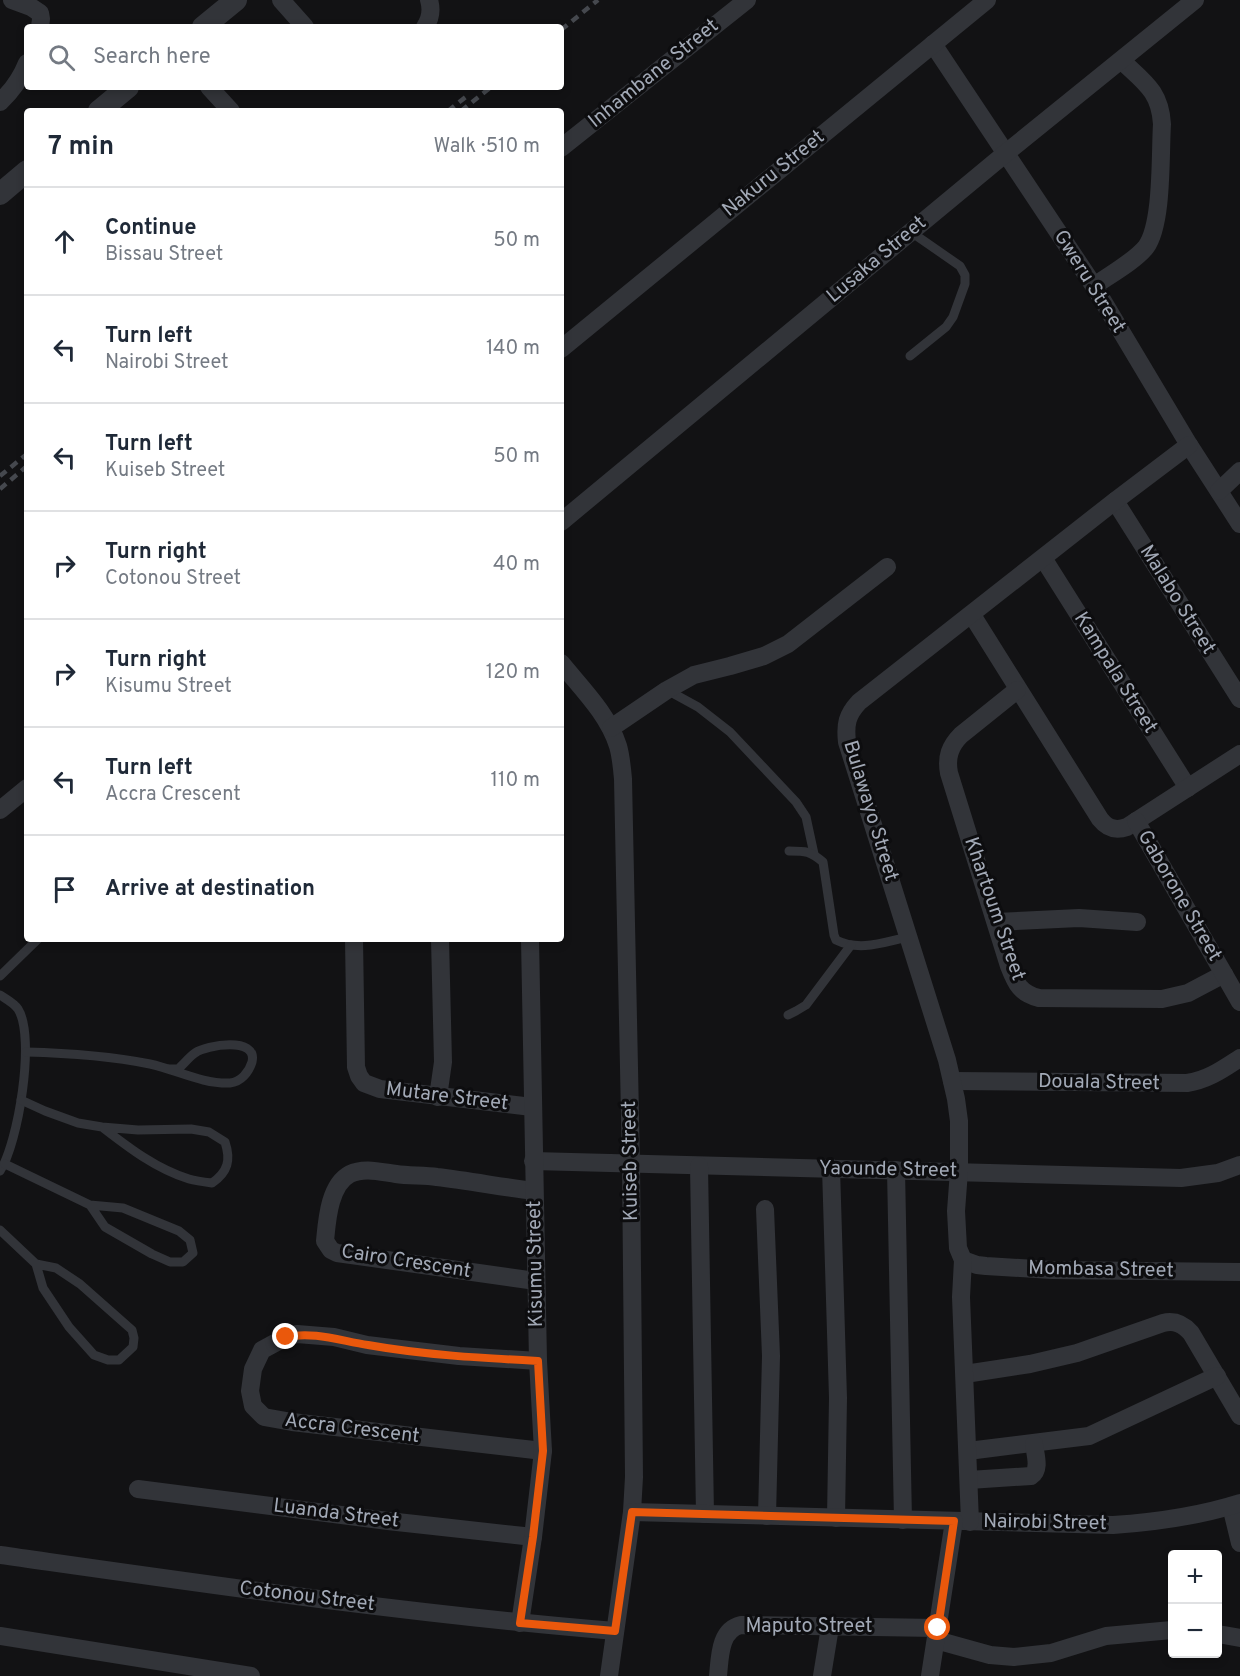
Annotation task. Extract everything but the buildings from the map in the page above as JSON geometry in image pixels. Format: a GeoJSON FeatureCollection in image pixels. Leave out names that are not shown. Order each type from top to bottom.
{"type":"FeatureCollection","features":[{"type":"Feature","properties":{"kind":"street"},"geometry":{"type":"LineString","coordinates":[[12,0],[40,13],[40,24]]}},
{"type":"Feature","properties":{"kind":"street"},"geometry":{"type":"LineString","coordinates":[[207,24],[236,0]]}},
{"type":"Feature","properties":{"kind":"street"},"geometry":{"type":"LineString","coordinates":[[281,0],[302,24]]}},
{"type":"Feature","properties":{"kind":"street"},"geometry":{"type":"LineString","coordinates":[[427,24],[431,11],[429,0]]}},
{"type":"Feature","properties":{"kind":"street","name":"Inhambane Street"},"geometry":{"type":"LineString","coordinates":[[564,146],[747,0]]}},
{"type":"Feature","properties":{"kind":"street","name":"Nakuru Street"},"geometry":{"type":"LineString","coordinates":[[564,347],[987,0]]}},
{"type":"Feature","properties":{"kind":"street","name":"Lusaka Street"},"geometry":{"type":"LineString","coordinates":[[564,520],[1006,153],[1195,0]]}},
{"type":"Feature","properties":{"kind":"street","name":"Gweru Street"},"geometry":{"type":"LineString","coordinates":[[933,44],[1094,286],[1240,524]]}},
{"type":"Feature","properties":{"kind":"street"},"geometry":{"type":"LineString","coordinates":[[1094,286],[1133,259],[1147,246],[1156,213],[1161,135],[1159,102],[1154,92],[1122,61]]}},
{"type":"Feature","properties":{"kind":"street"},"geometry":{"type":"LineString","coordinates":[[0,102],[10,93],[24,68]]}},
{"type":"Feature","properties":{"kind":"street"},"geometry":{"type":"LineString","coordinates":[[103,108],[124,90]]}},
{"type":"Feature","properties":{"kind":"street"},"geometry":{"type":"LineString","coordinates":[[212,90],[228,108]]}},
{"type":"Feature","properties":{"kind":"street"},"geometry":{"type":"LineString","coordinates":[[0,194],[24,174]]}},
{"type":"Feature","properties":{"kind":"street","name":"Bulawayo Street"},"geometry":{"type":"LineString","coordinates":[[930,1676],[969,1480],[961,1297],[963,1260],[958,1248],[956,1211],[959,1121],[952,1081],[848,742],[846,723],[859,702],[1114,501],[1190,445]]}},
{"type":"Feature","properties":{"kind":"street"},"geometry":{"type":"LineString","coordinates":[[1220,491],[1240,471]]}},
{"type":"Feature","properties":{"kind":"street","name":"Malabo Street"},"geometry":{"type":"LineString","coordinates":[[1114,501],[1240,699]]}},
{"type":"Feature","properties":{"kind":"street","name":"Kampala Street"},"geometry":{"type":"LineString","coordinates":[[1043,558],[1188,788]]}},
{"type":"Feature","properties":{"kind":"street"},"geometry":{"type":"LineString","coordinates":[[611,728],[667,690],[694,675],[764,656],[788,644],[887,567]]}},
{"type":"Feature","properties":{"kind":"street"},"geometry":{"type":"LineString","coordinates":[[972,615],[1017,690],[1105,825],[1116,829],[1127,827],[1240,754]]}},
{"type":"Feature","properties":{"kind":"street","name":"Kuiseb Street"},"geometry":{"type":"LineString","coordinates":[[564,667],[611,728],[618,746],[622,779],[631,1164],[634,1477],[632,1512],[609,1676]]}},
{"type":"Feature","properties":{"kind":"street","name":"Khartoum Street"},"geometry":{"type":"LineString","coordinates":[[1017,690],[953,743],[947,763],[1013,976],[1023,991],[1040,998],[1162,999],[1188,993],[1224,974]]}},
{"type":"Feature","properties":{"kind":"street"},"geometry":{"type":"LineString","coordinates":[[0,810],[24,790]]}},
{"type":"Feature","properties":{"kind":"street","name":"Gaborone Street"},"geometry":{"type":"LineString","coordinates":[[1136,821],[1240,1002]]}},
{"type":"Feature","properties":{"kind":"street"},"geometry":{"type":"LineString","coordinates":[[996,922],[1079,918],[1137,922]]}},
{"type":"Feature","properties":{"kind":"street","name":"Mutare Street"},"geometry":{"type":"LineString","coordinates":[[354,942],[355,1056],[359,1076],[364,1083],[370,1086],[438,1096],[532,1107]]}},
{"type":"Feature","properties":{"kind":"street"},"geometry":{"type":"LineString","coordinates":[[438,1096],[442,1062],[440,942]]}},
{"type":"Feature","properties":{"kind":"street","name":"Kisumu Street"},"geometry":{"type":"LineString","coordinates":[[520,1623],[543,1451],[538,1361],[530,942]]}},
{"type":"Feature","properties":{"kind":"street","name":"Douala Street"},"geometry":{"type":"LineString","coordinates":[[952,1081],[1187,1083],[1212,1075],[1240,1058]]}},
{"type":"Feature","properties":{"kind":"street","name":"Yaounde Street"},"geometry":{"type":"LineString","coordinates":[[533,1161],[1181,1178],[1218,1173],[1240,1165]]}},
{"type":"Feature","properties":{"kind":"street"},"geometry":{"type":"LineString","coordinates":[[699,1166],[705,1514]]}},
{"type":"Feature","properties":{"kind":"street"},"geometry":{"type":"LineString","coordinates":[[831,1168],[838,1398],[836,1518]]}},
{"type":"Feature","properties":{"kind":"street","name":"Cairo Crescent"},"geometry":{"type":"LineString","coordinates":[[534,1191],[438,1177],[364,1170],[351,1173],[344,1178],[334,1194],[327,1217],[325,1241],[331,1250],[337,1253],[536,1281]]}},
{"type":"Feature","properties":{"kind":"street"},"geometry":{"type":"LineString","coordinates":[[896,1170],[903,1520]]}},
{"type":"Feature","properties":{"kind":"street"},"geometry":{"type":"LineString","coordinates":[[765,1209],[771,1356],[767,1516]]}},
{"type":"Feature","properties":{"kind":"street","name":"Mombasa Street"},"geometry":{"type":"LineString","coordinates":[[963,1260],[977,1265],[1052,1270],[1240,1272]]}},
{"type":"Feature","properties":{"kind":"street"},"geometry":{"type":"LineString","coordinates":[[965,1374],[1030,1364],[1077,1353],[1163,1323],[1172,1322],[1182,1325],[1191,1332],[1240,1416]]}},
{"type":"Feature","properties":{"kind":"street","name":"Accra Crescent"},"geometry":{"type":"LineString","coordinates":[[538,1361],[459,1356],[367,1345],[334,1337],[297,1335],[286,1337],[262,1350],[253,1369],[250,1391],[253,1406],[264,1417],[303,1424],[543,1451]]}},
{"type":"Feature","properties":{"kind":"street"},"geometry":{"type":"LineString","coordinates":[[968,1451],[1089,1436],[1217,1376]]}},
{"type":"Feature","properties":{"kind":"street"},"geometry":{"type":"LineString","coordinates":[[969,1480],[1035,1474],[1037,1470],[1034,1444]]}},
{"type":"Feature","properties":{"kind":"street","name":"Luanda Street"},"geometry":{"type":"LineString","coordinates":[[138,1489],[533,1537]]}},
{"type":"Feature","properties":{"kind":"street"},"geometry":{"type":"LineString","coordinates":[[1236,1504],[1240,1543]]}},
{"type":"Feature","properties":{"kind":"street","name":"Nairobi Street"},"geometry":{"type":"LineString","coordinates":[[632,1512],[1113,1525],[1172,1519],[1236,1504]]}},
{"type":"Feature","properties":{"kind":"street","name":"Cotonou Street"},"geometry":{"type":"LineString","coordinates":[[0,1555],[260,1592],[520,1623],[615,1631]]}},
{"type":"Feature","properties":{"kind":"street","name":"Maputo Street"},"geometry":{"type":"LineString","coordinates":[[718,1676],[724,1640],[730,1630],[748,1625],[830,1627],[937,1634],[990,1655],[1022,1657],[1051,1653],[1106,1636],[1168,1630]]}},
{"type":"Feature","properties":{"kind":"street"},"geometry":{"type":"LineString","coordinates":[[822,1676],[830,1627]]}},
{"type":"Feature","properties":{"kind":"street"},"geometry":{"type":"LineString","coordinates":[[1222,1635],[1240,1638]]}},
{"type":"Feature","properties":{"kind":"street"},"geometry":{"type":"LineString","coordinates":[[0,1636],[251,1676]]}},
{"type":"Feature","properties":{"kind":"lane"},"geometry":{"type":"LineString","coordinates":[[909,356],[946,327],[954,317],[965,284],[965,274],[960,266],[911,232]]}},
{"type":"Feature","properties":{"kind":"lane"},"geometry":{"type":"LineString","coordinates":[[667,690],[698,708],[730,732],[796,802],[806,817],[814,854]]}},
{"type":"Feature","properties":{"kind":"lane"},"geometry":{"type":"LineString","coordinates":[[789,851],[806,851],[814,854],[823,862],[836,940],[861,947],[908,937]]}},
{"type":"Feature","properties":{"kind":"lane"},"geometry":{"type":"LineString","coordinates":[[0,976],[35,942]]}},
{"type":"Feature","properties":{"kind":"lane"},"geometry":{"type":"LineString","coordinates":[[788,1015],[806,1005],[851,945]]}},
{"type":"Feature","properties":{"kind":"lane"},"geometry":{"type":"LineString","coordinates":[[0,995],[18,1009],[24,1023],[26,1052],[17,1121],[2,1168],[90,1205],[123,1208],[179,1231],[190,1240],[193,1253],[183,1262],[170,1262],[152,1254],[105,1227],[90,1205]]}},
{"type":"Feature","properties":{"kind":"lane"},"geometry":{"type":"LineString","coordinates":[[26,1052],[140,1062],[169,1069],[198,1080],[233,1083],[245,1076],[252,1060],[251,1052],[245,1047],[231,1045],[207,1048],[195,1053],[178,1069],[169,1069]]}},
{"type":"Feature","properties":{"kind":"lane"},"geometry":{"type":"LineString","coordinates":[[21,1100],[78,1123],[138,1130],[191,1129],[209,1132],[225,1142],[228,1163],[223,1176],[212,1183],[188,1178],[155,1164],[102,1127]]}},
{"type":"Feature","properties":{"kind":"lane"},"geometry":{"type":"LineString","coordinates":[[0,1230],[36,1264],[44,1288],[69,1327],[94,1355],[108,1360],[119,1360],[134,1347],[132,1330],[80,1284],[56,1268],[36,1264]]}},
{"type":"Feature","properties":{"kind":"railway"},"geometry":{"type":"LineString","coordinates":[[564,28],[598,0]]}},
{"type":"Feature","properties":{"kind":"railway"},"geometry":{"type":"LineString","coordinates":[[465,108],[487,90]]}},
{"type":"Feature","properties":{"kind":"railway"},"geometry":{"type":"LineString","coordinates":[[452,108],[467,96]]}},
{"type":"Feature","properties":{"kind":"railway"},"geometry":{"type":"LineString","coordinates":[[0,476],[24,456]]}},
{"type":"Feature","properties":{"kind":"railway"},"geometry":{"type":"LineString","coordinates":[[0,489],[24,469]]}},
{"type":"Feature","properties":{"kind":"route"},"geometry":{"type":"LineString","coordinates":[[286,1337],[297,1335],[334,1337],[367,1345],[459,1356],[538,1361],[543,1451],[520,1623],[615,1631],[632,1512],[954,1521],[938,1628]]}}]}
